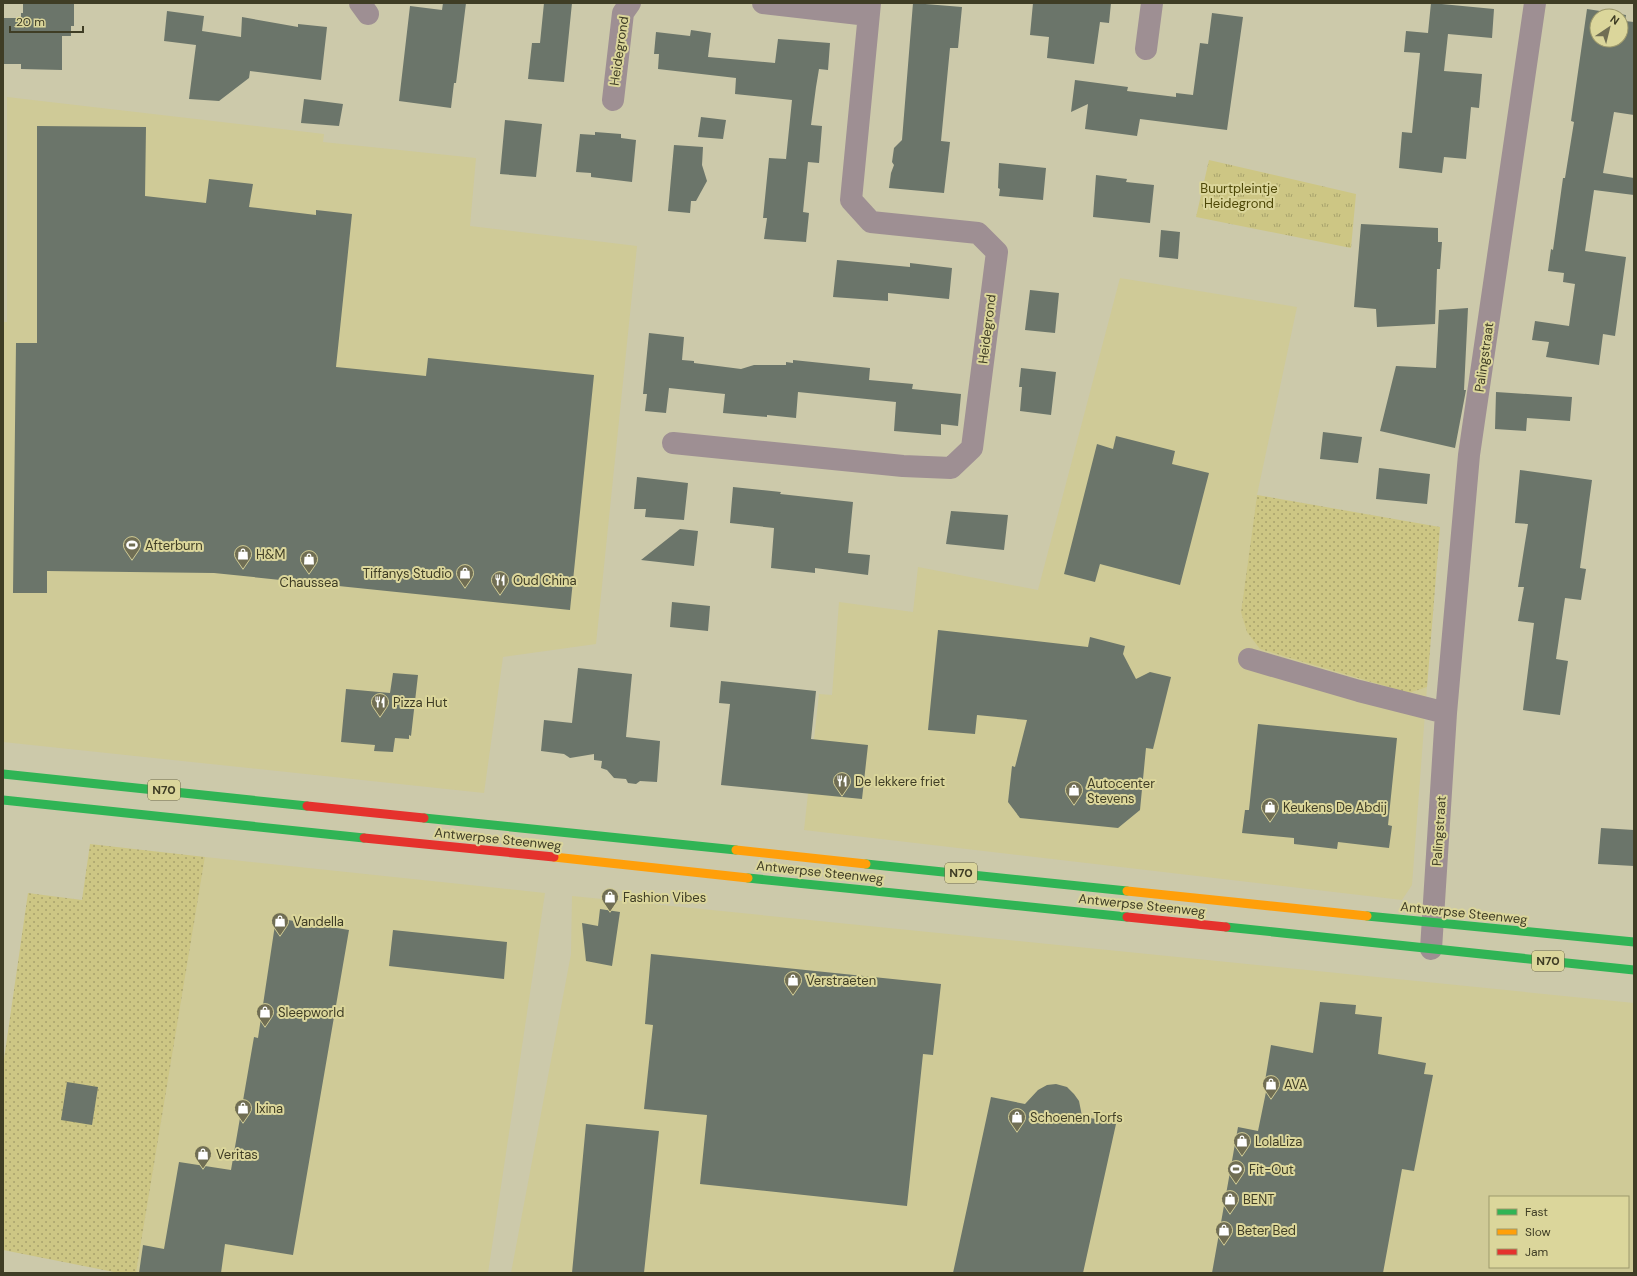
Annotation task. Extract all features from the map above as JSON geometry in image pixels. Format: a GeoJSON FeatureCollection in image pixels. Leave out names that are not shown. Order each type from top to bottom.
{"type":"FeatureCollection","features":[{"type":"Feature","properties":{"kind":"main road","name":"Antwerpse Steenweg"},"geometry":{"type":"LineString","coordinates":[[3,774],[1433,923],[1634,942]]}},
{"type":"Feature","properties":{"kind":"main road","name":"Antwerpse Steenweg"},"geometry":{"type":"LineString","coordinates":[[3,800],[1634,970]]}},
{"type":"Feature","properties":{"kind":"street","name":"Heidegrond"},"geometry":{"type":"LineString","coordinates":[[613,100],[623,13],[630,3]]}},
{"type":"Feature","properties":{"kind":"street","name":"Heidegrond"},"geometry":{"type":"LineString","coordinates":[[673,443],[904,466],[951,468],[972,448],[997,252],[978,233],[871,222],[851,200],[869,9],[763,3]]}},
{"type":"Feature","properties":{"kind":"street"},"geometry":{"type":"LineString","coordinates":[[1146,49],[1152,3]]}},
{"type":"Feature","properties":{"kind":"street","name":"Palingstraat"},"geometry":{"type":"LineString","coordinates":[[1431,949],[1446,713],[1469,455],[1535,3]]}},
{"type":"Feature","properties":{"kind":"street"},"geometry":{"type":"LineString","coordinates":[[1249,659],[1359,691],[1446,713]]}},
{"type":"Feature","properties":{"kind":"shaded area"},"geometry":{"type":"Polygon","coordinates":[[[7,97],[324,134],[323,142],[476,158],[470,226],[637,246],[596,644],[503,657],[484,793],[3,742],[3,322],[7,322],[7,97]]]}},
{"type":"Feature","properties":{"kind":"shaded area"},"geometry":{"type":"Polygon","coordinates":[[[1120,278],[1297,307],[1257,495],[1241,612],[1409,693],[1427,687],[1412,885],[1402,900],[804,830],[819,694],[832,695],[839,602],[913,612],[918,567],[1038,590],[1120,278]]]}},
{"type":"Feature","properties":{"kind":"shaded area"},"geometry":{"type":"Polygon","coordinates":[[[205,857],[545,893],[488,1273],[136,1273],[205,857]]]}},
{"type":"Feature","properties":{"kind":"shaded area"},"geometry":{"type":"Polygon","coordinates":[[[572,896],[1634,1003],[1634,1273],[511,1273],[571,954],[572,896]]]}},
{"type":"Feature","properties":{"kind":"green space","name":"Buurtpleintje Heidegrond"},"geometry":{"type":"Polygon","coordinates":[[[1209,160],[1356,194],[1351,248],[1196,217],[1209,160]]]}},
{"type":"Feature","properties":{"kind":"green space"},"geometry":{"type":"Polygon","coordinates":[[[1257,495],[1440,527],[1427,687],[1409,693],[1260,649],[1247,632],[1241,612],[1257,495]]]}},
{"type":"Feature","properties":{"kind":"green space"},"geometry":{"type":"Polygon","coordinates":[[[90,844],[205,857],[136,1273],[119,1273],[3,1250],[3,1066],[28,893],[82,900],[90,844]]]}},
{"type":"Feature","properties":{"kind":"building"},"geometry":{"type":"Polygon","coordinates":[[[23,3],[74,3],[74,26],[71,26],[71,36],[62,36],[62,70],[21,69],[21,64],[3,64],[3,18],[21,18],[21,13],[23,13],[23,3]]]}},
{"type":"Feature","properties":{"kind":"building"},"geometry":{"type":"Polygon","coordinates":[[[443,3],[466,3],[456,83],[454,83],[451,108],[399,101],[410,6],[442,10],[443,3]]]}},
{"type":"Feature","properties":{"kind":"building"},"geometry":{"type":"Polygon","coordinates":[[[544,3],[572,3],[564,82],[528,79],[532,43],[540,43],[544,3]]]}},
{"type":"Feature","properties":{"kind":"building"},"geometry":{"type":"Polygon","coordinates":[[[913,3],[962,7],[958,48],[950,48],[941,141],[950,142],[944,193],[889,188],[891,173],[894,165],[892,162],[894,148],[902,140],[913,3]]]}},
{"type":"Feature","properties":{"kind":"building"},"geometry":{"type":"Polygon","coordinates":[[[1033,3],[1111,3],[1109,23],[1100,22],[1094,64],[1047,58],[1049,37],[1030,35],[1033,3]]]}},
{"type":"Feature","properties":{"kind":"building"},"geometry":{"type":"Polygon","coordinates":[[[1431,3],[1494,9],[1492,38],[1448,34],[1444,71],[1482,74],[1479,108],[1471,107],[1466,159],[1444,157],[1442,173],[1399,168],[1402,132],[1412,133],[1420,53],[1404,52],[1406,31],[1428,33],[1431,3]]]}},
{"type":"Feature","properties":{"kind":"building"},"geometry":{"type":"Polygon","coordinates":[[[1587,9],[1589,9],[1589,48],[1629,48],[1629,21],[1634,22],[1634,115],[1614,112],[1603,173],[1634,178],[1634,195],[1594,190],[1585,251],[1626,257],[1615,336],[1603,334],[1599,365],[1546,357],[1549,342],[1532,340],[1535,321],[1569,326],[1575,284],[1563,282],[1564,273],[1548,271],[1551,249],[1553,250],[1563,178],[1565,178],[1574,122],[1571,121],[1587,9]]]}},
{"type":"Feature","properties":{"kind":"building"},"geometry":{"type":"Polygon","coordinates":[[[167,11],[204,16],[202,31],[241,37],[242,17],[298,27],[298,24],[327,27],[321,80],[250,71],[249,78],[219,101],[189,99],[196,45],[164,41],[167,11]]]}},
{"type":"Feature","properties":{"kind":"building"},"geometry":{"type":"Polygon","coordinates":[[[1212,13],[1243,17],[1227,130],[1140,119],[1137,136],[1085,129],[1088,104],[1071,112],[1075,80],[1128,87],[1127,91],[1176,97],[1176,93],[1193,95],[1200,43],[1208,44],[1212,13]]]}},
{"type":"Feature","properties":{"kind":"building"},"geometry":{"type":"Polygon","coordinates":[[[691,30],[711,33],[708,57],[775,63],[778,39],[830,43],[828,70],[819,69],[811,125],[822,126],[819,163],[808,162],[803,212],[809,213],[806,242],[764,239],[767,218],[763,218],[769,158],[786,159],[792,100],[735,94],[736,78],[658,69],[659,54],[654,54],[656,32],[690,36],[691,30]]]}},
{"type":"Feature","properties":{"kind":"building"},"geometry":{"type":"Polygon","coordinates":[[[304,99],[343,104],[339,126],[301,123],[304,99]]]}},
{"type":"Feature","properties":{"kind":"building"},"geometry":{"type":"Polygon","coordinates":[[[701,117],[726,120],[723,139],[698,137],[701,117]]]}},
{"type":"Feature","properties":{"kind":"building"},"geometry":{"type":"Polygon","coordinates":[[[505,120],[542,124],[536,177],[500,174],[505,120]]]}},
{"type":"Feature","properties":{"kind":"building"},"geometry":{"type":"Polygon","coordinates":[[[37,126],[146,127],[145,196],[206,203],[209,179],[253,184],[249,207],[316,215],[316,210],[352,214],[336,367],[426,376],[428,358],[594,375],[570,610],[214,573],[47,571],[47,593],[13,593],[16,343],[37,343],[37,126]]]}},
{"type":"Feature","properties":{"kind":"building"},"geometry":{"type":"Polygon","coordinates":[[[595,132],[621,134],[621,138],[636,140],[632,182],[591,177],[591,173],[576,172],[580,134],[595,135],[595,132]]]}},
{"type":"Feature","properties":{"kind":"building"},"geometry":{"type":"Polygon","coordinates":[[[674,145],[703,147],[702,165],[707,181],[696,201],[691,201],[690,213],[668,211],[674,145]]]}},
{"type":"Feature","properties":{"kind":"building"},"geometry":{"type":"Polygon","coordinates":[[[999,163],[1046,168],[1043,200],[999,196],[999,163]]]}},
{"type":"Feature","properties":{"kind":"building"},"geometry":{"type":"Polygon","coordinates":[[[1096,175],[1127,179],[1126,182],[1154,185],[1150,223],[1093,217],[1096,175]]]}},
{"type":"Feature","properties":{"kind":"building"},"geometry":{"type":"Polygon","coordinates":[[[1361,224],[1438,228],[1438,242],[1442,242],[1440,269],[1437,269],[1435,324],[1377,327],[1376,309],[1354,307],[1361,224]]]}},
{"type":"Feature","properties":{"kind":"building"},"geometry":{"type":"Polygon","coordinates":[[[1161,230],[1180,232],[1178,259],[1159,257],[1161,230]]]}},
{"type":"Feature","properties":{"kind":"building"},"geometry":{"type":"Polygon","coordinates":[[[837,260],[910,267],[910,263],[952,268],[949,299],[888,293],[888,301],[833,297],[837,260]]]}},
{"type":"Feature","properties":{"kind":"building"},"geometry":{"type":"Polygon","coordinates":[[[1030,290],[1059,293],[1055,333],[1025,330],[1030,290]]]}},
{"type":"Feature","properties":{"kind":"building"},"geometry":{"type":"Polygon","coordinates":[[[1468,308],[1464,390],[1466,390],[1455,448],[1380,431],[1396,366],[1436,368],[1439,310],[1468,308]]]}},
{"type":"Feature","properties":{"kind":"building"},"geometry":{"type":"Polygon","coordinates":[[[649,333],[684,337],[682,360],[694,361],[694,363],[741,369],[754,365],[786,365],[786,362],[793,363],[793,360],[870,368],[869,380],[913,384],[912,389],[961,394],[958,426],[941,424],[941,435],[894,431],[896,402],[798,392],[796,418],[723,413],[725,394],[669,388],[666,413],[645,411],[647,394],[643,394],[649,333]]]}},
{"type":"Feature","properties":{"kind":"building"},"geometry":{"type":"Polygon","coordinates":[[[1021,368],[1056,372],[1051,415],[1020,411],[1022,387],[1019,387],[1021,368]]]}},
{"type":"Feature","properties":{"kind":"building"},"geometry":{"type":"Polygon","coordinates":[[[1496,392],[1572,397],[1570,421],[1527,418],[1526,431],[1495,429],[1496,392]]]}},
{"type":"Feature","properties":{"kind":"building"},"geometry":{"type":"Polygon","coordinates":[[[1323,432],[1362,437],[1358,463],[1320,459],[1323,432]]]}},
{"type":"Feature","properties":{"kind":"building"},"geometry":{"type":"Polygon","coordinates":[[[1116,436],[1175,451],[1172,464],[1209,473],[1180,585],[1100,564],[1095,582],[1064,574],[1097,444],[1113,449],[1116,436]]]}},
{"type":"Feature","properties":{"kind":"building"},"geometry":{"type":"Polygon","coordinates":[[[1379,468],[1430,474],[1427,504],[1376,499],[1379,468]]]}},
{"type":"Feature","properties":{"kind":"building"},"geometry":{"type":"Polygon","coordinates":[[[1520,470],[1592,480],[1580,568],[1586,569],[1581,600],[1565,598],[1556,659],[1568,661],[1560,715],[1523,710],[1534,623],[1518,621],[1524,587],[1518,587],[1528,524],[1515,523],[1520,470]]]}},
{"type":"Feature","properties":{"kind":"building"},"geometry":{"type":"Polygon","coordinates":[[[637,477],[688,483],[684,520],[645,517],[646,509],[634,509],[637,477]]]}},
{"type":"Feature","properties":{"kind":"building"},"geometry":{"type":"Polygon","coordinates":[[[733,487],[853,502],[848,553],[870,555],[868,575],[815,568],[815,573],[771,568],[774,528],[730,523],[733,487]]]}},
{"type":"Feature","properties":{"kind":"building"},"geometry":{"type":"Polygon","coordinates":[[[951,511],[1008,515],[1004,550],[946,544],[951,511]]]}},
{"type":"Feature","properties":{"kind":"building"},"geometry":{"type":"Polygon","coordinates":[[[680,529],[698,531],[694,566],[641,560],[680,529]]]}},
{"type":"Feature","properties":{"kind":"building"},"geometry":{"type":"Polygon","coordinates":[[[672,602],[710,606],[708,631],[670,627],[672,602]]]}},
{"type":"Feature","properties":{"kind":"building"},"geometry":{"type":"Polygon","coordinates":[[[938,630],[1088,647],[1090,637],[1125,646],[1123,654],[1136,679],[1150,672],[1171,677],[1153,749],[1146,748],[1140,810],[1118,828],[1020,818],[1008,802],[1012,766],[1015,767],[1027,720],[977,715],[975,734],[928,730],[938,630]]]}},
{"type":"Feature","properties":{"kind":"building"},"geometry":{"type":"Polygon","coordinates":[[[578,668],[632,674],[626,737],[660,741],[657,782],[640,781],[636,784],[628,783],[626,779],[614,778],[607,770],[601,768],[602,761],[594,760],[594,754],[570,758],[564,754],[541,751],[544,720],[572,723],[578,668]]]}},
{"type":"Feature","properties":{"kind":"building"},"geometry":{"type":"Polygon","coordinates":[[[393,673],[418,675],[411,736],[409,735],[409,739],[395,738],[393,752],[374,751],[375,745],[341,742],[346,689],[390,693],[393,673]]]}},
{"type":"Feature","properties":{"kind":"building"},"geometry":{"type":"Polygon","coordinates":[[[721,681],[816,691],[811,739],[868,745],[862,799],[721,785],[730,704],[719,703],[721,681]]]}},
{"type":"Feature","properties":{"kind":"building"},"geometry":{"type":"Polygon","coordinates":[[[1258,724],[1397,738],[1388,825],[1392,826],[1389,848],[1338,842],[1337,849],[1294,844],[1294,838],[1242,833],[1245,810],[1249,810],[1258,724]]]}},
{"type":"Feature","properties":{"kind":"building"},"geometry":{"type":"Polygon","coordinates":[[[1601,828],[1634,830],[1634,866],[1598,864],[1601,828]]]}},
{"type":"Feature","properties":{"kind":"building"},"geometry":{"type":"Polygon","coordinates":[[[600,909],[620,912],[612,966],[586,961],[582,923],[598,926],[600,909]]]}},
{"type":"Feature","properties":{"kind":"building"},"geometry":{"type":"Polygon","coordinates":[[[276,918],[349,930],[293,1255],[225,1244],[221,1273],[139,1273],[143,1245],[164,1249],[179,1162],[231,1170],[254,1037],[258,1038],[276,918]]]}},
{"type":"Feature","properties":{"kind":"building"},"geometry":{"type":"Polygon","coordinates":[[[393,930],[507,942],[504,979],[389,966],[393,930]]]}},
{"type":"Feature","properties":{"kind":"building"},"geometry":{"type":"Polygon","coordinates":[[[651,954],[941,984],[933,1055],[923,1054],[907,1206],[700,1184],[707,1115],[644,1109],[653,1025],[645,1024],[651,954]]]}},
{"type":"Feature","properties":{"kind":"building"},"geometry":{"type":"Polygon","coordinates":[[[1320,1002],[1356,1005],[1355,1014],[1382,1017],[1378,1054],[1426,1063],[1424,1074],[1433,1075],[1414,1171],[1402,1169],[1383,1273],[1212,1273],[1238,1127],[1258,1131],[1267,1087],[1264,1087],[1271,1045],[1313,1053],[1320,1002]]]}},
{"type":"Feature","properties":{"kind":"building"},"geometry":{"type":"Polygon","coordinates":[[[67,1082],[98,1087],[92,1125],[61,1120],[67,1082]]]}},
{"type":"Feature","properties":{"kind":"building"},"geometry":{"type":"Polygon","coordinates":[[[1056,1084],[1067,1087],[1074,1094],[1079,1101],[1082,1116],[1116,1124],[1083,1273],[953,1273],[991,1097],[1025,1104],[1038,1090],[1047,1085],[1056,1084]]]}},
{"type":"Feature","properties":{"kind":"building"},"geometry":{"type":"Polygon","coordinates":[[[586,1124],[659,1131],[644,1273],[572,1273],[586,1124]]]}},
{"type":"Feature","properties":{"kind":"traffic: fast"},"geometry":{"type":"LineString","coordinates":[[3,774],[307,806]]}},
{"type":"Feature","properties":{"kind":"traffic: fast"},"geometry":{"type":"LineString","coordinates":[[3,800],[364,838]]}},
{"type":"Feature","properties":{"kind":"traffic: fast"},"geometry":{"type":"LineString","coordinates":[[424,818],[736,850]]}},
{"type":"Feature","properties":{"kind":"traffic: fast"},"geometry":{"type":"LineString","coordinates":[[866,864],[1127,891]]}},
{"type":"Feature","properties":{"kind":"traffic: fast"},"geometry":{"type":"LineString","coordinates":[[748,878],[1127,917]]}},
{"type":"Feature","properties":{"kind":"traffic: fast"},"geometry":{"type":"LineString","coordinates":[[1367,916],[1634,942]]}},
{"type":"Feature","properties":{"kind":"traffic: fast"},"geometry":{"type":"LineString","coordinates":[[1226,927],[1634,970]]}},
{"type":"Feature","properties":{"kind":"traffic: slow"},"geometry":{"type":"LineString","coordinates":[[736,850],[866,864]]}},
{"type":"Feature","properties":{"kind":"traffic: slow"},"geometry":{"type":"LineString","coordinates":[[554,857],[748,878]]}},
{"type":"Feature","properties":{"kind":"traffic: slow"},"geometry":{"type":"LineString","coordinates":[[1127,891],[1367,916]]}},
{"type":"Feature","properties":{"kind":"traffic: jam"},"geometry":{"type":"LineString","coordinates":[[307,806],[424,818]]}},
{"type":"Feature","properties":{"kind":"traffic: jam"},"geometry":{"type":"LineString","coordinates":[[364,838],[554,857]]}},
{"type":"Feature","properties":{"kind":"traffic: jam"},"geometry":{"type":"LineString","coordinates":[[1127,917],[1226,927]]}},
{"type":"Feature","properties":{"kind":"place","name":"Afterburn"},"geometry":{"type":"Point","coordinates":[132,560]}},
{"type":"Feature","properties":{"kind":"place","name":"H&M"},"geometry":{"type":"Point","coordinates":[243,569]}},
{"type":"Feature","properties":{"kind":"place","name":"Chaussea"},"geometry":{"type":"Point","coordinates":[309,574]}},
{"type":"Feature","properties":{"kind":"place","name":"Tiffanys Studio"},"geometry":{"type":"Point","coordinates":[465,588]}},
{"type":"Feature","properties":{"kind":"place","name":"Oud China"},"geometry":{"type":"Point","coordinates":[500,595]}},
{"type":"Feature","properties":{"kind":"place","name":"Pizza Hut"},"geometry":{"type":"Point","coordinates":[380,717]}},
{"type":"Feature","properties":{"kind":"place","name":"De lekkere friet"},"geometry":{"type":"Point","coordinates":[842,796]}},
{"type":"Feature","properties":{"kind":"place","name":"Autocenter Stevens"},"geometry":{"type":"Point","coordinates":[1074,805]}},
{"type":"Feature","properties":{"kind":"place","name":"Keukens De Abdij"},"geometry":{"type":"Point","coordinates":[1270,822]}},
{"type":"Feature","properties":{"kind":"place","name":"Fashion Vibes"},"geometry":{"type":"Point","coordinates":[610,912]}},
{"type":"Feature","properties":{"kind":"place","name":"Vandella"},"geometry":{"type":"Point","coordinates":[280,936]}},
{"type":"Feature","properties":{"kind":"place","name":"Verstraeten"},"geometry":{"type":"Point","coordinates":[793,995]}},
{"type":"Feature","properties":{"kind":"place","name":"Sleepworld"},"geometry":{"type":"Point","coordinates":[265,1027]}},
{"type":"Feature","properties":{"kind":"place","name":"AVA"},"geometry":{"type":"Point","coordinates":[1271,1099]}},
{"type":"Feature","properties":{"kind":"place","name":"Ixina"},"geometry":{"type":"Point","coordinates":[243,1123]}},
{"type":"Feature","properties":{"kind":"place","name":"Schoenen Torfs"},"geometry":{"type":"Point","coordinates":[1017,1132]}},
{"type":"Feature","properties":{"kind":"place","name":"LolaLiza"},"geometry":{"type":"Point","coordinates":[1242,1156]}},
{"type":"Feature","properties":{"kind":"place","name":"Veritas"},"geometry":{"type":"Point","coordinates":[203,1169]}},
{"type":"Feature","properties":{"kind":"place","name":"Fit-Out"},"geometry":{"type":"Point","coordinates":[1236,1184]}},
{"type":"Feature","properties":{"kind":"place","name":"BENT"},"geometry":{"type":"Point","coordinates":[1230,1214]}},
{"type":"Feature","properties":{"kind":"place","name":"Beter Bed"},"geometry":{"type":"Point","coordinates":[1224,1245]}}]}
